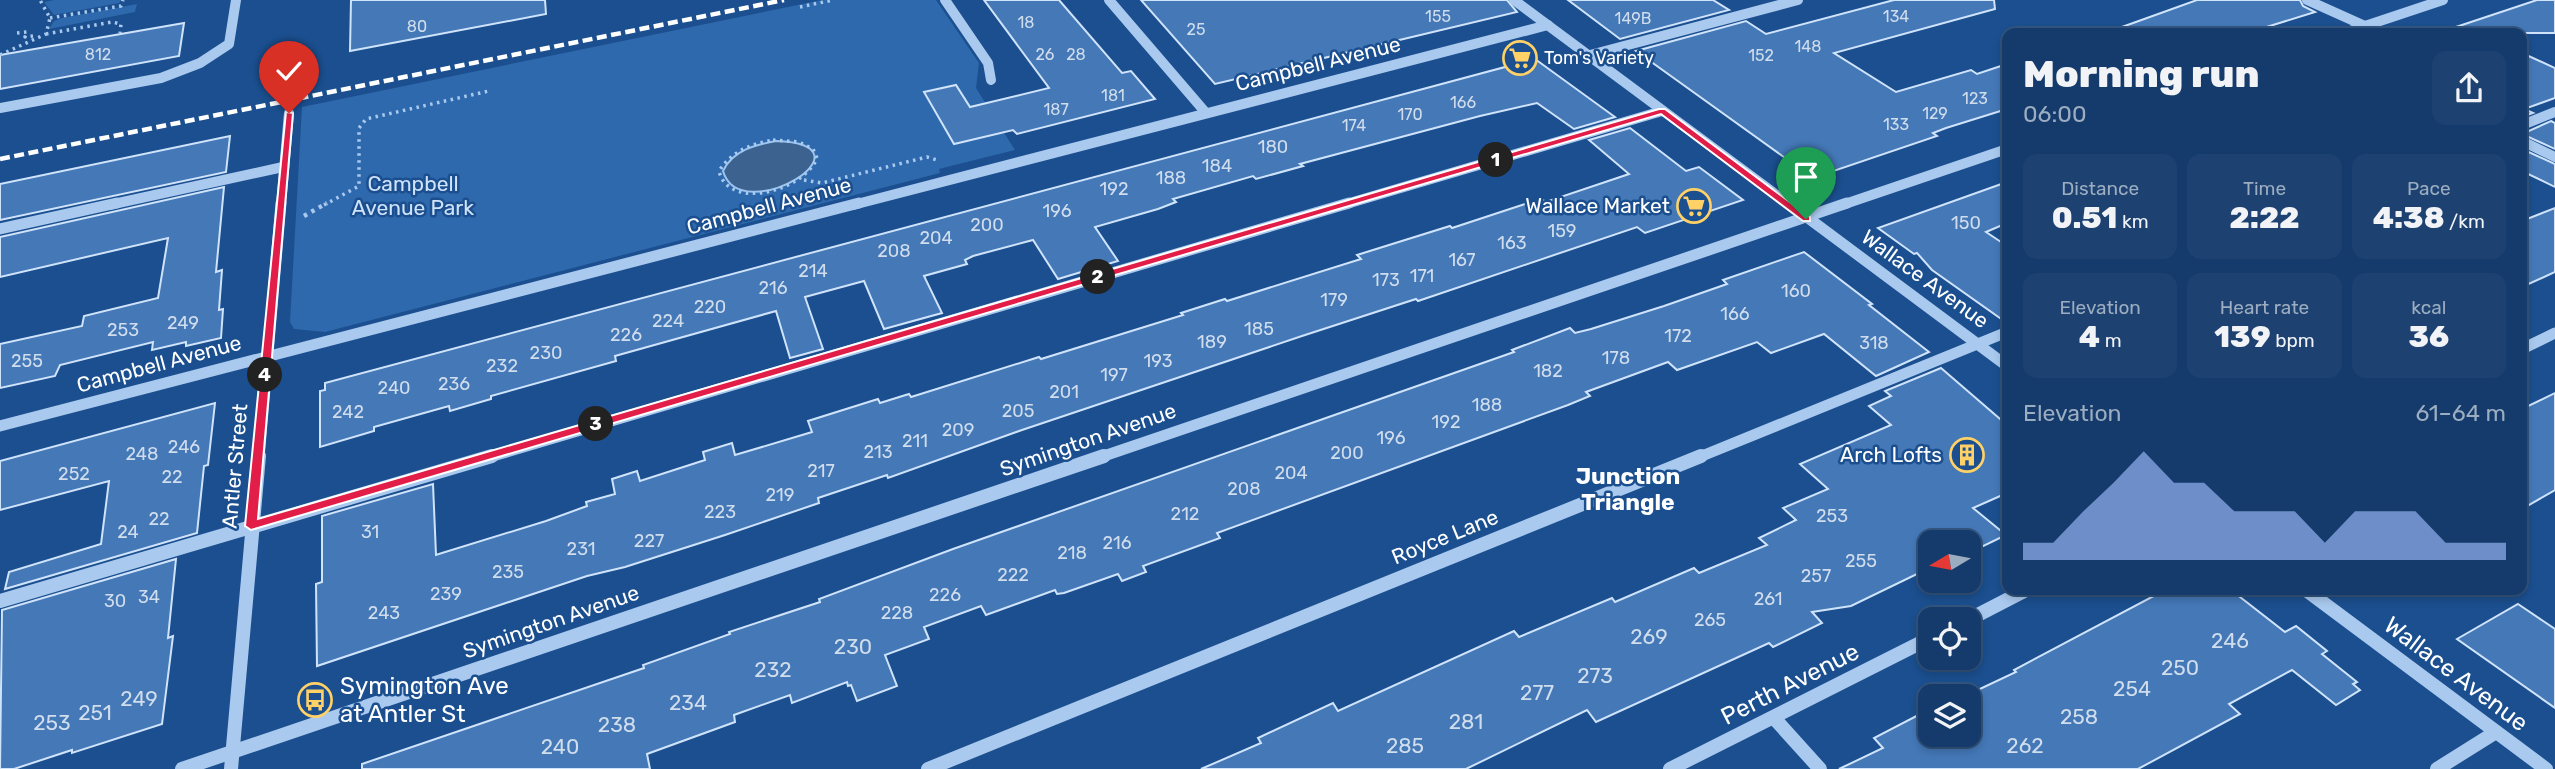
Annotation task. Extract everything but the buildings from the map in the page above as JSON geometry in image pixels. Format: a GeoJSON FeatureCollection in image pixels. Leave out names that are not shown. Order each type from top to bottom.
{"type":"FeatureCollection","features":[{"type":"Feature","properties":{"kind":"street"},"geometry":{"type":"LineString","coordinates":[[0,108],[161,78],[200,62],[229,44],[236,0]]}},
{"type":"Feature","properties":{"kind":"street"},"geometry":{"type":"LineString","coordinates":[[945,0],[988,63],[991,80]]}},
{"type":"Feature","properties":{"kind":"street"},"geometry":{"type":"LineString","coordinates":[[1109,0],[1206,113]]}},
{"type":"Feature","properties":{"kind":"street","name":"Wallace Avenue"},"geometry":{"type":"LineString","coordinates":[[1514,0],[2002,362]]}},
{"type":"Feature","properties":{"kind":"street"},"geometry":{"type":"LineString","coordinates":[[1590,55],[1798,0]]}},
{"type":"Feature","properties":{"kind":"street"},"geometry":{"type":"LineString","coordinates":[[2308,0],[2365,26]]}},
{"type":"Feature","properties":{"kind":"street"},"geometry":{"type":"LineString","coordinates":[[2359,28],[2443,0]]}},
{"type":"Feature","properties":{"kind":"street","name":"Campbell Avenue"},"geometry":{"type":"LineString","coordinates":[[0,426],[1548,25]]}},
{"type":"Feature","properties":{"kind":"street"},"geometry":{"type":"LineString","coordinates":[[0,601],[1662,111]]}},
{"type":"Feature","properties":{"kind":"street"},"geometry":{"type":"LineString","coordinates":[[2527,123],[2555,112]]}},
{"type":"Feature","properties":{"kind":"street","name":"Antler Street"},"geometry":{"type":"LineString","coordinates":[[231,769],[289,113]]}},
{"type":"Feature","properties":{"kind":"street"},"geometry":{"type":"LineString","coordinates":[[2527,143],[2555,157]]}},
{"type":"Feature","properties":{"kind":"street","name":"Symington Avenue"},"geometry":{"type":"LineString","coordinates":[[182,769],[2002,151]]}},
{"type":"Feature","properties":{"kind":"street"},"geometry":{"type":"LineString","coordinates":[[0,229],[283,167]]}},
{"type":"Feature","properties":{"kind":"street"},"geometry":{"type":"LineString","coordinates":[[2527,347],[2555,333]]}},
{"type":"Feature","properties":{"kind":"street"},"geometry":{"type":"LineString","coordinates":[[1978,344],[2002,334]]}},
{"type":"Feature","properties":{"kind":"street","name":"Royce Lane"},"geometry":{"type":"LineString","coordinates":[[929,769],[1978,344]]}},
{"type":"Feature","properties":{"kind":"street"},"geometry":{"type":"LineString","coordinates":[[1981,613],[2016,595]]}},
{"type":"Feature","properties":{"kind":"street","name":"Wallace Avenue"},"geometry":{"type":"LineString","coordinates":[[2313,595],[2546,769]]}},
{"type":"Feature","properties":{"kind":"street","name":"Perth Avenue"},"geometry":{"type":"LineString","coordinates":[[1670,769],[1918,644]]}},
{"type":"Feature","properties":{"kind":"street"},"geometry":{"type":"LineString","coordinates":[[1774,718],[1820,769]]}},
{"type":"Feature","properties":{"kind":"street"},"geometry":{"type":"LineString","coordinates":[[2437,769],[2496,732]]}},
{"type":"Feature","properties":{"kind":"path"},"geometry":{"type":"LineString","coordinates":[[40,0],[50,18],[46,34]]}},
{"type":"Feature","properties":{"kind":"path"},"geometry":{"type":"LineString","coordinates":[[50,18],[121,6],[122,0]]}},
{"type":"Feature","properties":{"kind":"path"},"geometry":{"type":"LineString","coordinates":[[800,7],[833,0]]}},
{"type":"Feature","properties":{"kind":"path"},"geometry":{"type":"LineString","coordinates":[[17,33],[27,32],[24,37],[112,22],[121,24],[120,33]]}},
{"type":"Feature","properties":{"kind":"path"},"geometry":{"type":"LineString","coordinates":[[0,55],[16,50],[37,35]]}},
{"type":"Feature","properties":{"kind":"path"},"geometry":{"type":"LineString","coordinates":[[278,230],[359,186],[359,128],[366,119],[489,91]]}},
{"type":"Feature","properties":{"kind":"path"},"geometry":{"type":"LineString","coordinates":[[804,180],[814,171],[818,162],[817,153],[801,142],[788,140],[773,140],[743,148],[732,154],[719,171],[720,179],[726,186],[754,193],[772,192],[804,180],[822,183],[927,157],[936,158],[942,170]]}},
{"type":"Feature","properties":{"kind":"green space"},"geometry":{"type":"Polygon","coordinates":[[[121,0],[119,3],[54,15],[44,2],[121,0]]]}},
{"type":"Feature","properties":{"kind":"green space","name":"Campbell Avenue Park"},"geometry":{"type":"Polygon","coordinates":[[[822,0],[936,0],[979,63],[976,88],[1015,150],[939,169],[940,173],[325,332],[294,329],[290,322],[302,107],[822,0]]]}},
{"type":"Feature","properties":{"kind":"green space"},"geometry":{"type":"Polygon","coordinates":[[[137,4],[135,12],[49,29],[54,21],[62,18],[137,4]]]}},
{"type":"Feature","properties":{"kind":"shaded area"},"geometry":{"type":"Polygon","coordinates":[[[776,141],[805,146],[814,156],[810,168],[795,180],[775,188],[753,192],[734,187],[723,171],[727,164],[739,153],[776,141]]]}},
{"type":"Feature","properties":{"kind":"railway"},"geometry":{"type":"LineString","coordinates":[[0,159],[784,0]]}},
{"type":"Feature","properties":{"kind":"place","name":"Tom's Variety"},"geometry":{"type":"Point","coordinates":[1520,58]}},
{"type":"Feature","properties":{"kind":"place","name":"Wallace Market"},"geometry":{"type":"Point","coordinates":[1694,206]}},
{"type":"Feature","properties":{"kind":"place","name":"Arch Lofts"},"geometry":{"type":"Point","coordinates":[1967,455]}},
{"type":"Feature","properties":{"kind":"place","name":"Symington Ave at Antler St"},"geometry":{"type":"Point","coordinates":[315,700]}},
{"type":"Feature","properties":{"kind":"district","name":"Junction Triangle"},"geometry":{"type":"Point","coordinates":[1628,489]}},
{"type":"Feature","properties":{"kind":"route"},"geometry":{"type":"LineString","coordinates":[[289,113],[251,526],[1662,111],[1806,219]]}}]}
